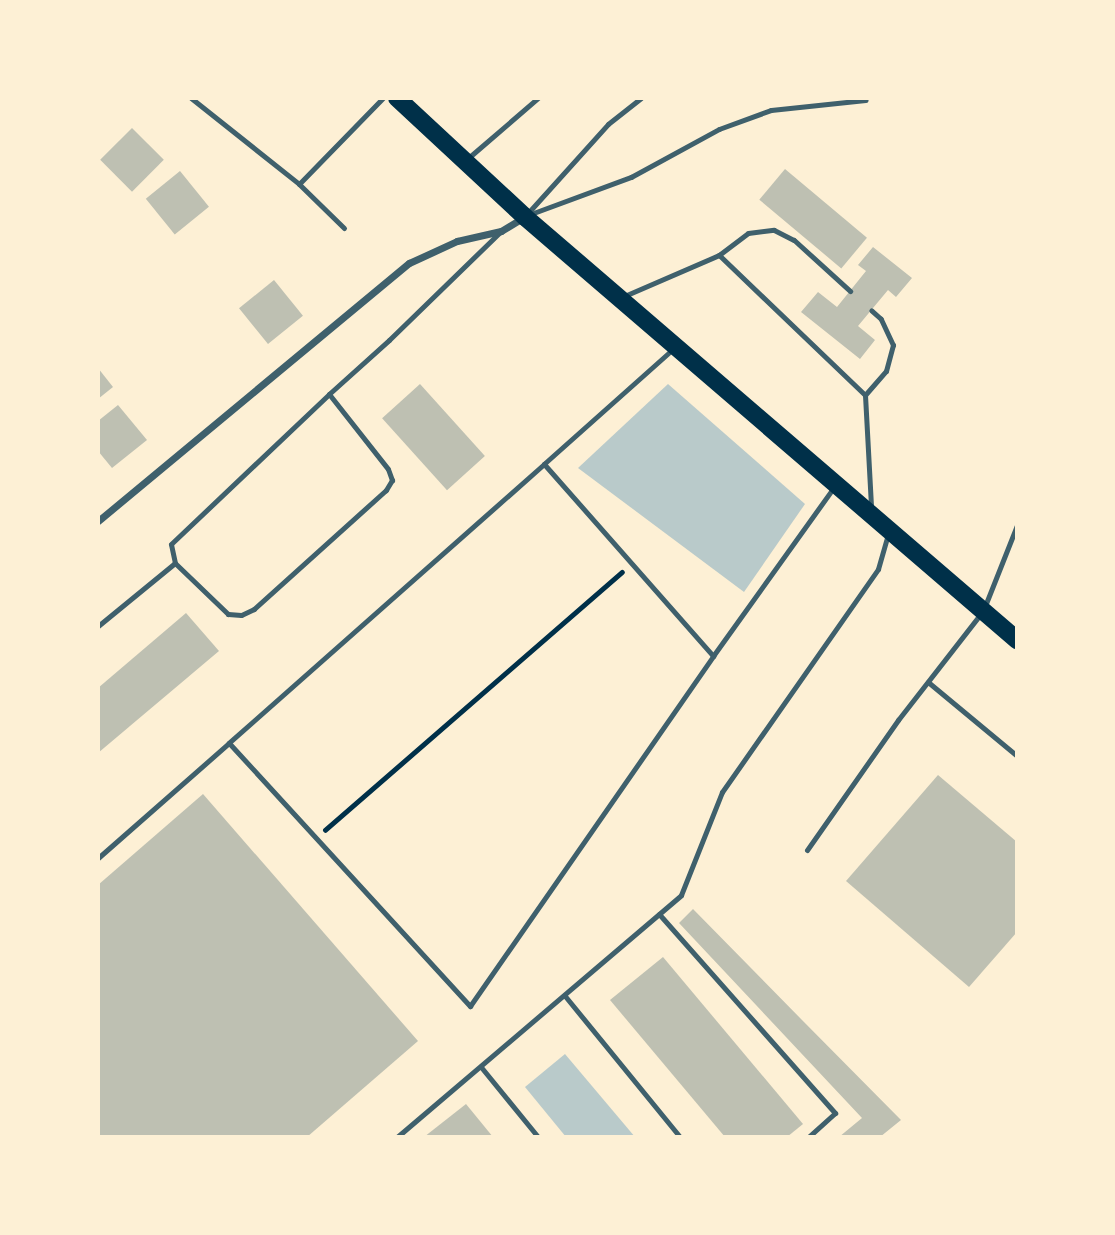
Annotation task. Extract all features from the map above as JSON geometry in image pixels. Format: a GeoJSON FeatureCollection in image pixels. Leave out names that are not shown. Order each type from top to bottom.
{"type":"FeatureCollection","features":[{"type":"Feature","properties":{"kind":"main road"},"geometry":{"type":"LineString","coordinates":[[397,98],[525,216],[1017,640]]}},
{"type":"Feature","properties":{"kind":"street"},"geometry":{"type":"LineString","coordinates":[[98,521],[409,263],[457,241],[501,231],[525,216]]}},
{"type":"Feature","properties":{"kind":"lane"},"geometry":{"type":"LineString","coordinates":[[191,98],[299,184],[344,228]]}},
{"type":"Feature","properties":{"kind":"lane"},"geometry":{"type":"LineString","coordinates":[[299,184],[383,98]]}},
{"type":"Feature","properties":{"kind":"lane"},"geometry":{"type":"LineString","coordinates":[[464,161],[538,98]]}},
{"type":"Feature","properties":{"kind":"lane"},"geometry":{"type":"LineString","coordinates":[[525,216],[608,124],[641,98]]}},
{"type":"Feature","properties":{"kind":"lane"},"geometry":{"type":"LineString","coordinates":[[525,216],[631,177],[719,129],[771,110],[865,100]]}},
{"type":"Feature","properties":{"kind":"lane"},"geometry":{"type":"LineString","coordinates":[[622,298],[719,255],[748,233],[774,230],[794,240],[850,290]]}},
{"type":"Feature","properties":{"kind":"lane"},"geometry":{"type":"LineString","coordinates":[[329,394],[388,469],[392,480],[386,491],[254,609],[241,615],[228,614],[175,563],[170,544],[329,394],[389,340],[501,231]]}},
{"type":"Feature","properties":{"kind":"lane"},"geometry":{"type":"LineString","coordinates":[[719,255],[865,395],[871,514]]}},
{"type":"Feature","properties":{"kind":"lane"},"geometry":{"type":"LineString","coordinates":[[865,395],[886,371],[893,345],[881,319],[871,310]]}},
{"type":"Feature","properties":{"kind":"lane"},"geometry":{"type":"LineString","coordinates":[[98,858],[677,346]]}},
{"type":"Feature","properties":{"kind":"lane"},"geometry":{"type":"LineString","coordinates":[[544,464],[713,656]]}},
{"type":"Feature","properties":{"kind":"lane"},"geometry":{"type":"LineString","coordinates":[[229,743],[470,1006],[836,484]]}},
{"type":"Feature","properties":{"kind":"lane"},"geometry":{"type":"LineString","coordinates":[[807,850],[928,682],[983,611],[1017,525]]}},
{"type":"Feature","properties":{"kind":"lane"},"geometry":{"type":"LineString","coordinates":[[397,1137],[681,895],[722,792],[878,569],[889,530]]}},
{"type":"Feature","properties":{"kind":"lane"},"geometry":{"type":"LineString","coordinates":[[98,626],[175,563]]}},
{"type":"Feature","properties":{"kind":"lane"},"geometry":{"type":"LineString","coordinates":[[928,682],[1017,757]]}},
{"type":"Feature","properties":{"kind":"lane"},"geometry":{"type":"LineString","coordinates":[[659,914],[835,1113],[808,1137]]}},
{"type":"Feature","properties":{"kind":"lane"},"geometry":{"type":"LineString","coordinates":[[565,996],[680,1137]]}},
{"type":"Feature","properties":{"kind":"lane"},"geometry":{"type":"LineString","coordinates":[[481,1067],[538,1137]]}},
{"type":"Feature","properties":{"kind":"path"},"geometry":{"type":"LineString","coordinates":[[316,837],[632,564]]}},
{"type":"Feature","properties":{"kind":"shaded area"},"geometry":{"type":"Polygon","coordinates":[[[668,384],[805,504],[744,592],[578,468],[668,384]]]}},
{"type":"Feature","properties":{"kind":"shaded area"},"geometry":{"type":"Polygon","coordinates":[[[565,1054],[635,1137],[566,1137],[525,1087],[565,1054]]]}},
{"type":"Feature","properties":{"kind":"building"},"geometry":{"type":"Polygon","coordinates":[[[132,128],[164,160],[132,192],[100,160],[132,128]]]}},
{"type":"Feature","properties":{"kind":"building"},"geometry":{"type":"Polygon","coordinates":[[[785,169],[867,238],[841,268],[759,200],[785,169]]]}},
{"type":"Feature","properties":{"kind":"building"},"geometry":{"type":"Polygon","coordinates":[[[180,171],[209,207],[175,234],[146,199],[180,171]]]}},
{"type":"Feature","properties":{"kind":"building"},"geometry":{"type":"Polygon","coordinates":[[[873,247],[912,278],[896,297],[888,290],[858,326],[875,340],[860,359],[801,312],[818,292],[837,307],[866,271],[858,265],[873,247]]]}},
{"type":"Feature","properties":{"kind":"building"},"geometry":{"type":"Polygon","coordinates":[[[274,280],[303,316],[268,344],[239,308],[274,280]]]}},
{"type":"Feature","properties":{"kind":"building"},"geometry":{"type":"Polygon","coordinates":[[[98,368],[113,387],[98,399],[98,368]]]}},
{"type":"Feature","properties":{"kind":"building"},"geometry":{"type":"Polygon","coordinates":[[[420,384],[485,456],[447,490],[382,418],[420,384]]]}},
{"type":"Feature","properties":{"kind":"building"},"geometry":{"type":"Polygon","coordinates":[[[118,405],[147,440],[112,468],[98,451],[98,421],[118,405]]]}},
{"type":"Feature","properties":{"kind":"building"},"geometry":{"type":"Polygon","coordinates":[[[186,613],[219,651],[98,753],[98,688],[186,613]]]}},
{"type":"Feature","properties":{"kind":"building"},"geometry":{"type":"Polygon","coordinates":[[[938,775],[1017,842],[1017,932],[969,987],[846,881],[938,775]]]}},
{"type":"Feature","properties":{"kind":"building"},"geometry":{"type":"Polygon","coordinates":[[[203,794],[418,1041],[307,1137],[98,1137],[98,885],[203,794]]]}},
{"type":"Feature","properties":{"kind":"building"},"geometry":{"type":"Polygon","coordinates":[[[693,909],[901,1120],[880,1137],[839,1137],[862,1118],[679,923],[693,909]]]}},
{"type":"Feature","properties":{"kind":"building"},"geometry":{"type":"Polygon","coordinates":[[[663,957],[803,1124],[787,1137],[725,1137],[610,1000],[663,957]]]}},
{"type":"Feature","properties":{"kind":"building"},"geometry":{"type":"Polygon","coordinates":[[[466,1104],[493,1137],[424,1137],[466,1104]]]}}]}
